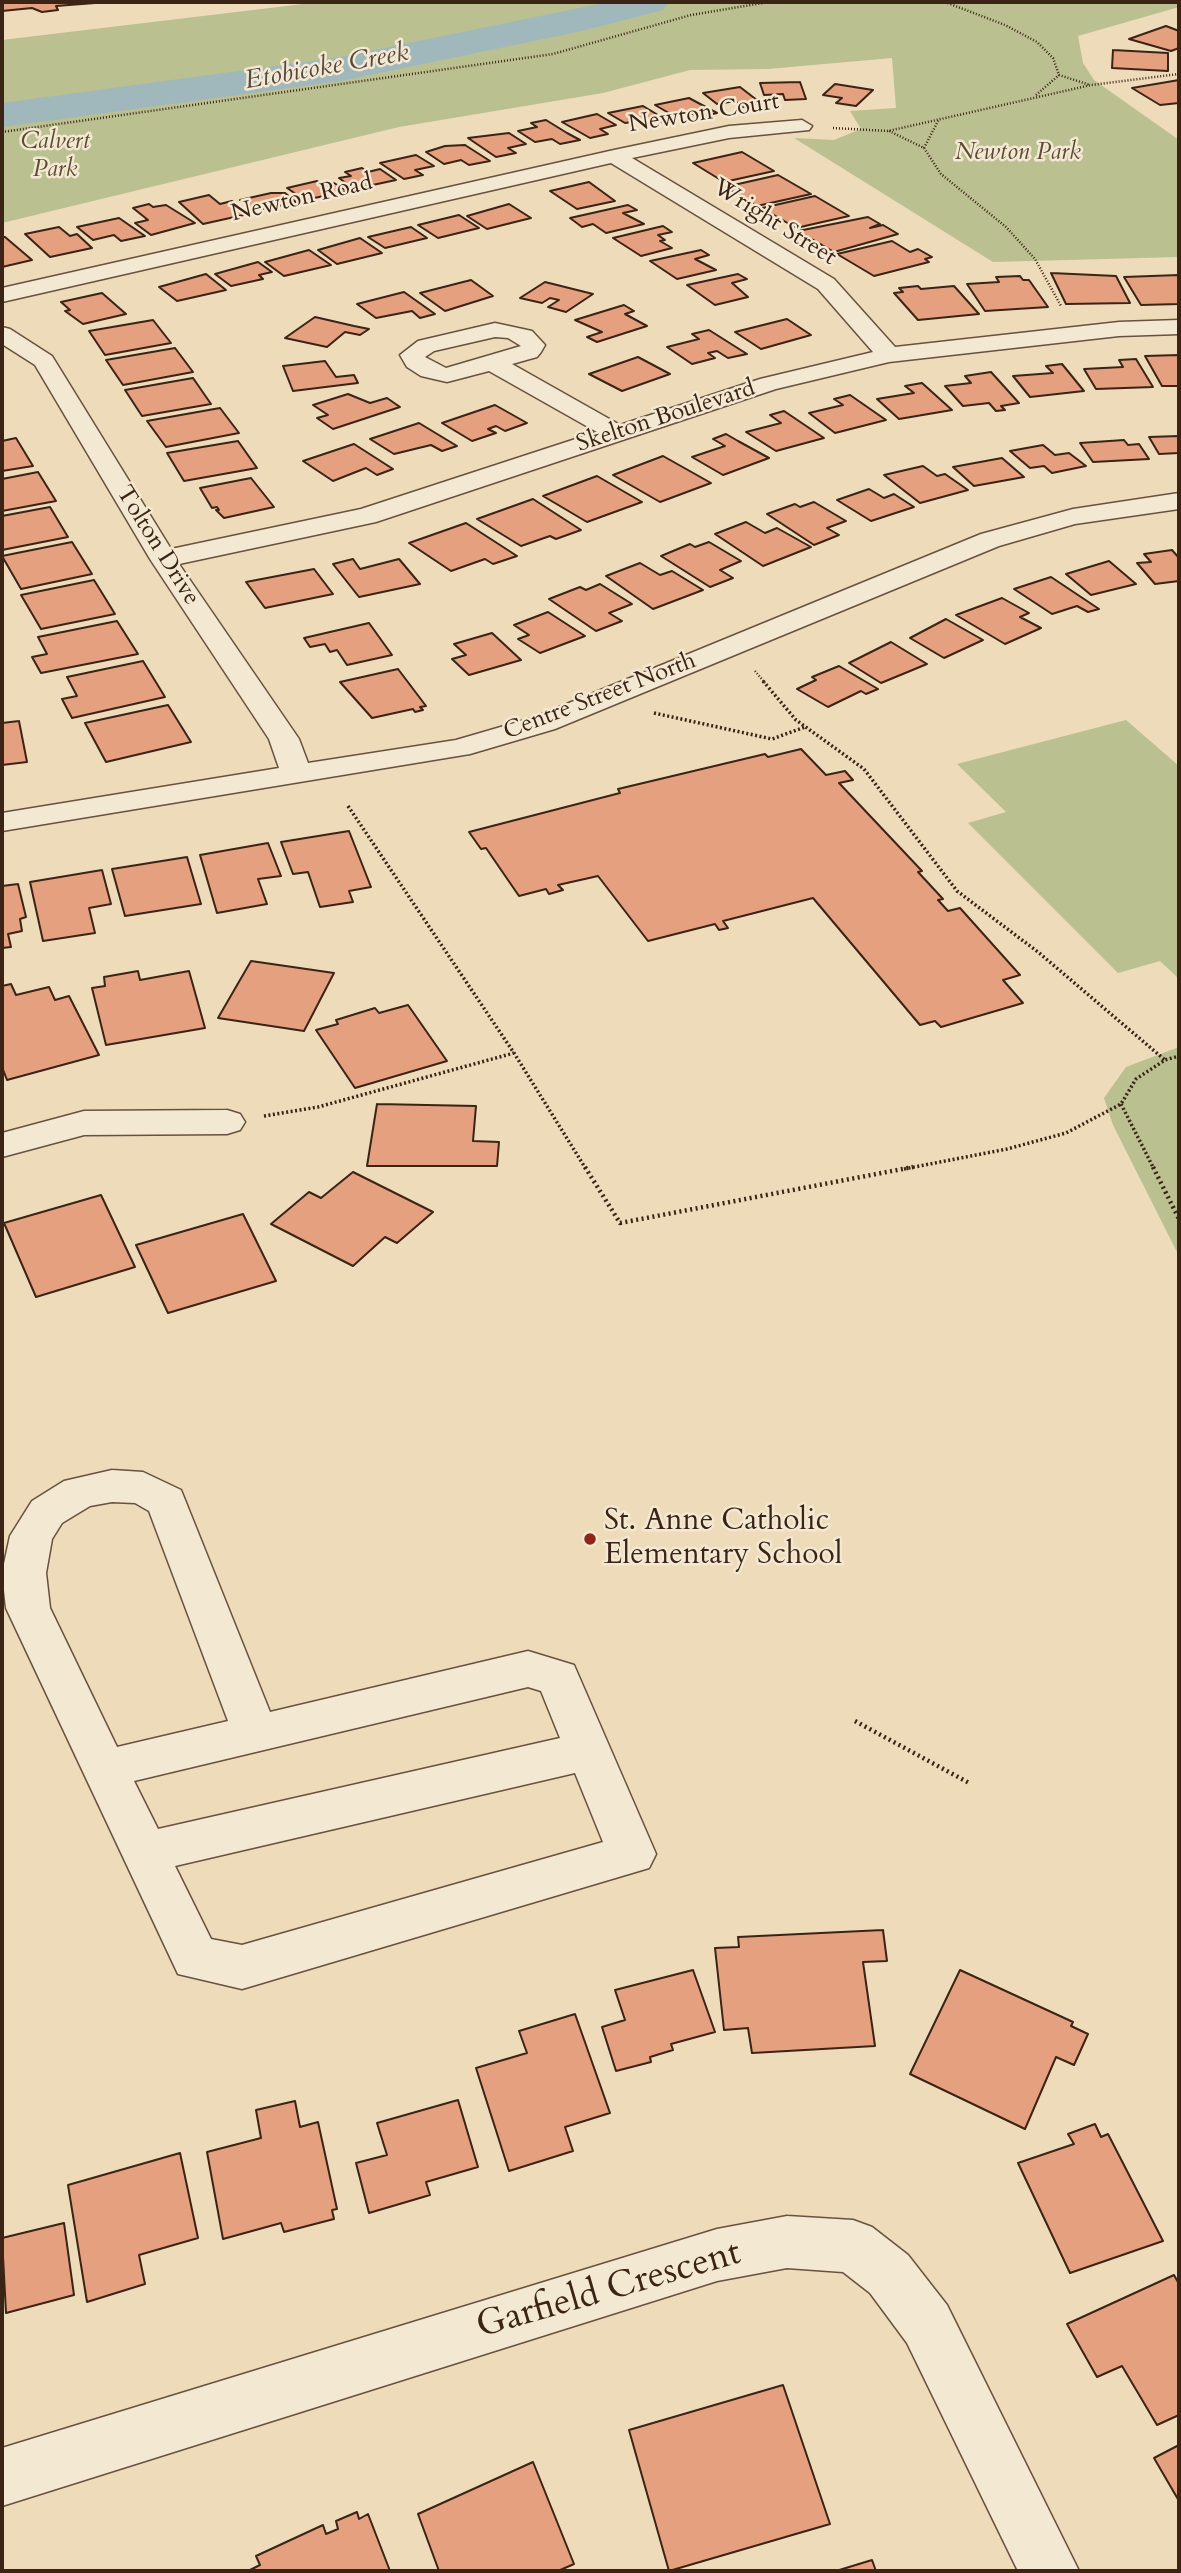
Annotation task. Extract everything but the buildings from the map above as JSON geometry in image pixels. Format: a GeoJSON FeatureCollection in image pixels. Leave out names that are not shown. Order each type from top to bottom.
{"type":"FeatureCollection","features":[{"type":"Feature","properties":{"kind":"street","name":"Newton Court"},"geometry":{"type":"LineString","coordinates":[[614,156],[729,132],[802,126]]}},
{"type":"Feature","properties":{"kind":"street","name":"Newton Road"},"geometry":{"type":"LineString","coordinates":[[2,295],[614,156]]}},
{"type":"Feature","properties":{"kind":"street","name":"Wright Street"},"geometry":{"type":"LineString","coordinates":[[614,156],[826,284],[889,355]]}},
{"type":"Feature","properties":{"kind":"street","name":"Skelton Boulevard"},"geometry":{"type":"LineString","coordinates":[[163,559],[367,516],[768,384],[889,355],[1076,334],[1179,327]]}},
{"type":"Feature","properties":{"kind":"street","name":"Tolton Drive"},"geometry":{"type":"LineString","coordinates":[[2,334],[44,361],[163,559],[284,739],[296,773]]}},
{"type":"Feature","properties":{"kind":"street"},"geometry":{"type":"LineString","coordinates":[[495,364],[617,433]]}},
{"type":"Feature","properties":{"kind":"street","name":"Centre Street North"},"geometry":{"type":"LineString","coordinates":[[2,822],[459,748],[545,723],[990,540],[1073,517],[1179,501]]}},
{"type":"Feature","properties":{"kind":"street"},"geometry":{"type":"LineString","coordinates":[[2,1145],[84,1123],[227,1122]]}},
{"type":"Feature","properties":{"kind":"street"},"geometry":{"type":"LineString","coordinates":[[105,1769],[256,1734],[528,1669],[558,1678],[632,1854],[242,1967],[195,1958],[105,1769],[15,1611],[31,1536],[47,1512],[79,1492],[112,1486],[143,1488],[166,1501],[256,1734]]}},
{"type":"Feature","properties":{"kind":"street"},"geometry":{"type":"LineString","coordinates":[[144,1853],[589,1751]]}},
{"type":"Feature","properties":{"kind":"street","name":"Garfield Crescent"},"geometry":{"type":"LineString","coordinates":[[2,2477],[717,2255],[787,2242],[853,2246],[888,2274],[927,2323],[1049,2571]]}},
{"type":"Feature","properties":{"kind":"path"},"geometry":{"type":"LineString","coordinates":[[2,132],[553,54],[691,15],[769,2]]}},
{"type":"Feature","properties":{"kind":"path"},"geometry":{"type":"LineString","coordinates":[[945,2],[1005,25],[1037,42],[1053,58],[1059,75]]}},
{"type":"Feature","properties":{"kind":"path"},"geometry":{"type":"LineString","coordinates":[[802,126],[888,131],[1091,85],[1179,74]]}},
{"type":"Feature","properties":{"kind":"path"},"geometry":{"type":"LineString","coordinates":[[1059,75],[1091,85]]}},
{"type":"Feature","properties":{"kind":"path"},"geometry":{"type":"LineString","coordinates":[[1033,98],[1059,75]]}},
{"type":"Feature","properties":{"kind":"path"},"geometry":{"type":"LineString","coordinates":[[924,148],[939,119]]}},
{"type":"Feature","properties":{"kind":"path"},"geometry":{"type":"LineString","coordinates":[[888,131],[924,148],[942,174],[1006,227],[1035,258],[1076,334]]}},
{"type":"Feature","properties":{"kind":"path"},"geometry":{"type":"LineString","coordinates":[[734,645],[796,720],[864,769],[957,891],[1038,952],[1165,1060]]}},
{"type":"Feature","properties":{"kind":"path"},"geometry":{"type":"LineString","coordinates":[[619,692],[659,716],[772,739],[806,727]]}},
{"type":"Feature","properties":{"kind":"path"},"geometry":{"type":"LineString","coordinates":[[348,806],[514,1054],[620,1223],[1007,1149],[1066,1133],[1121,1104],[1136,1079],[1165,1060],[1179,1056]]}},
{"type":"Feature","properties":{"kind":"path"},"geometry":{"type":"LineString","coordinates":[[227,1122],[318,1107],[514,1054]]}},
{"type":"Feature","properties":{"kind":"path"},"geometry":{"type":"LineString","coordinates":[[1121,1104],[1179,1219]]}},
{"type":"Feature","properties":{"kind":"path"},"geometry":{"type":"LineString","coordinates":[[855,1721],[971,1784]]}},
{"type":"Feature","properties":{"kind":"green space"},"geometry":{"type":"Polygon","coordinates":[[[320,2],[1179,2],[1179,7],[1078,36],[1083,63],[1094,80],[1179,140],[1179,257],[993,262],[794,138],[834,140],[861,129],[850,111],[896,108],[892,58],[768,69],[690,70],[603,93],[399,127],[2,223],[2,40],[320,2]]]}},
{"type":"Feature","properties":{"kind":"green space"},"geometry":{"type":"Polygon","coordinates":[[[1126,720],[1179,766],[1179,979],[1160,961],[1118,973],[968,823],[1006,812],[957,764],[1126,720]]]}},
{"type":"Feature","properties":{"kind":"green space"},"geometry":{"type":"Polygon","coordinates":[[[1179,1047],[1179,1256],[1113,1125],[1104,1098],[1126,1067],[1179,1047]]]}},
{"type":"Feature","properties":{"kind":"waterway","name":"Etobicoke Creek"},"geometry":{"type":"LineString","coordinates":[[2,115],[341,69],[582,20],[650,2]]}},
{"type":"Feature","properties":{"kind":"place","name":"St. Anne Catholic Elementary School"},"geometry":{"type":"Point","coordinates":[590,1539]}},
{"type":"Feature","properties":{"kind":"park label","name":"Newton Park"},"geometry":{"type":"Point","coordinates":[1018,153]}},
{"type":"Feature","properties":{"kind":"park label","name":"Calvert Park"},"geometry":{"type":"Point","coordinates":[55,156]}}]}
